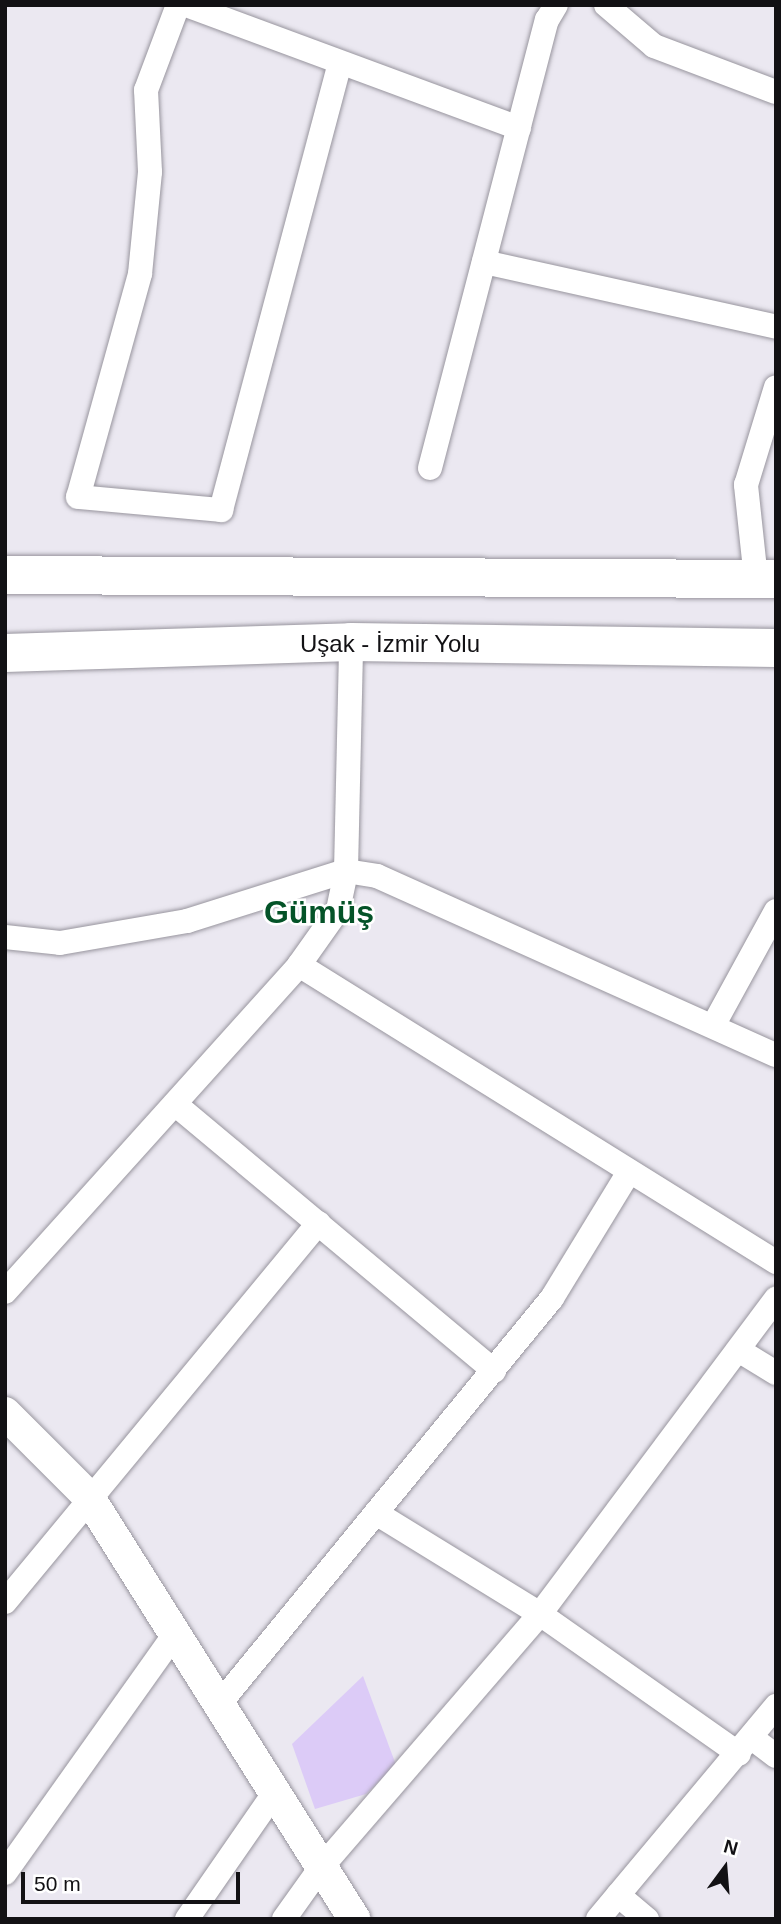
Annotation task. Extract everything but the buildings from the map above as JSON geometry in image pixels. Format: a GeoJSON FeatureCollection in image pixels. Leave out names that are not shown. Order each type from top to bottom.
{"type":"FeatureCollection","features":[{"type":"Feature","properties":{"kind":"highway"},"geometry":{"type":"LineString","coordinates":[[5,575],[766,579]]}},
{"type":"Feature","properties":{"kind":"highway","name":"Uşak - İzmir Yolu"},"geometry":{"type":"LineString","coordinates":[[5,653],[351,642],[776,648]]}},
{"type":"Feature","properties":{"kind":"street"},"geometry":{"type":"LineString","coordinates":[[178,5],[146,90],[150,172],[140,274],[78,497],[221,510],[339,65]]}},
{"type":"Feature","properties":{"kind":"street"},"geometry":{"type":"LineString","coordinates":[[186,5],[339,65],[519,128]]}},
{"type":"Feature","properties":{"kind":"street"},"geometry":{"type":"LineString","coordinates":[[430,468],[547,20],[556,5]]}},
{"type":"Feature","properties":{"kind":"street"},"geometry":{"type":"LineString","coordinates":[[606,5],[654,46],[776,92]]}},
{"type":"Feature","properties":{"kind":"street"},"geometry":{"type":"LineString","coordinates":[[484,262],[776,327]]}},
{"type":"Feature","properties":{"kind":"street"},"geometry":{"type":"LineString","coordinates":[[766,579],[746,485],[776,387]]}},
{"type":"Feature","properties":{"kind":"street"},"geometry":{"type":"LineString","coordinates":[[5,1293],[299,965],[338,910],[346,871],[351,642]]}},
{"type":"Feature","properties":{"kind":"street"},"geometry":{"type":"LineString","coordinates":[[5,937],[60,943],[187,921],[346,871],[377,876],[776,1055]]}},
{"type":"Feature","properties":{"kind":"street"},"geometry":{"type":"LineString","coordinates":[[712,1026],[776,911]]}},
{"type":"Feature","properties":{"kind":"street"},"geometry":{"type":"LineString","coordinates":[[299,965],[776,1262]]}},
{"type":"Feature","properties":{"kind":"street"},"geometry":{"type":"LineString","coordinates":[[175,1104],[494,1371]]}},
{"type":"Feature","properties":{"kind":"street"},"geometry":{"type":"LineString","coordinates":[[221,1702],[552,1298],[629,1172]]}},
{"type":"Feature","properties":{"kind":"street"},"geometry":{"type":"LineString","coordinates":[[5,1602],[88,1496],[317,1223]]}},
{"type":"Feature","properties":{"kind":"street"},"geometry":{"type":"LineString","coordinates":[[284,1919],[319,1870],[540,1614],[740,1352],[776,1299]]}},
{"type":"Feature","properties":{"kind":"street"},"geometry":{"type":"LineString","coordinates":[[740,1352],[776,1373]]}},
{"type":"Feature","properties":{"kind":"street"},"geometry":{"type":"LineString","coordinates":[[5,1413],[88,1496],[277,1789],[319,1870],[354,1919]]}},
{"type":"Feature","properties":{"kind":"street"},"geometry":{"type":"LineString","coordinates":[[376,1513],[540,1614],[745,1746],[776,1756]]}},
{"type":"Feature","properties":{"kind":"street"},"geometry":{"type":"LineString","coordinates":[[5,1873],[176,1633]]}},
{"type":"Feature","properties":{"kind":"street"},"geometry":{"type":"LineString","coordinates":[[598,1919],[776,1706]]}},
{"type":"Feature","properties":{"kind":"street"},"geometry":{"type":"LineString","coordinates":[[187,1919],[277,1789]]}},
{"type":"Feature","properties":{"kind":"street"},"geometry":{"type":"LineString","coordinates":[[618,1895],[646,1919]]}},
{"type":"Feature","properties":{"kind":"district","name":"Gümüş"},"geometry":{"type":"Point","coordinates":[319,912]}}]}
